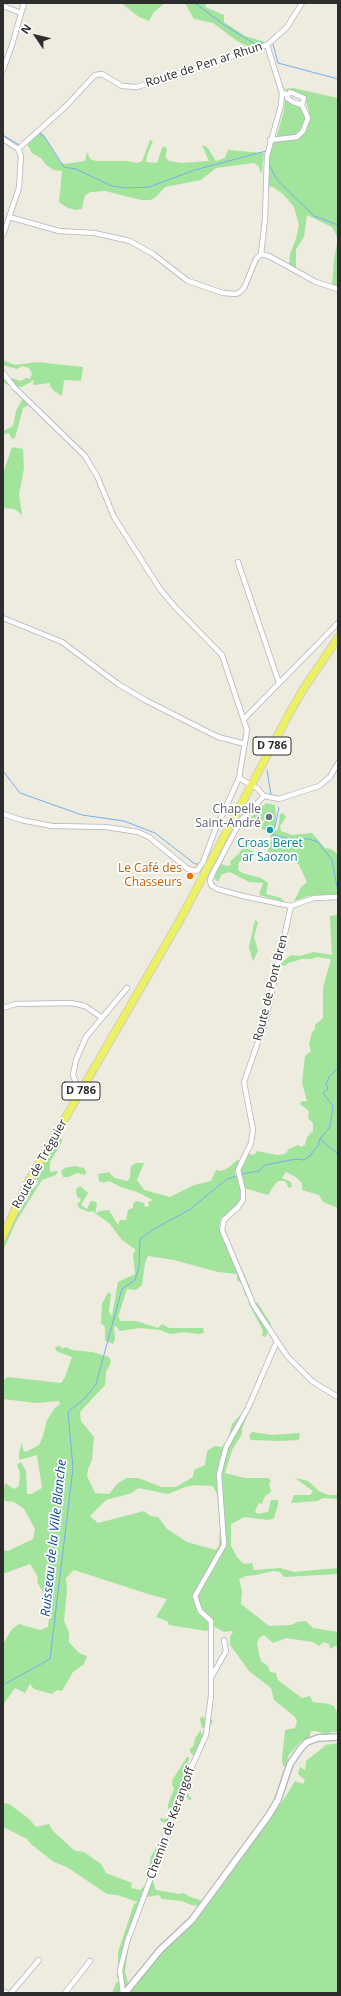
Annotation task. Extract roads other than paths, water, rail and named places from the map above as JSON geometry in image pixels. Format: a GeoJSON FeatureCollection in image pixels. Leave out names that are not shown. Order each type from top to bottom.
{"type":"FeatureCollection","features":[{"type":"Feature","properties":{"kind":"main road","name":"D 786"},"geometry":{"type":"LineString","coordinates":[[230,825],[304,688],[338,638]]}},
{"type":"Feature","properties":{"kind":"main road","name":"Route de Tréguier"},"geometry":{"type":"LineString","coordinates":[[3,1236],[26,1184],[163,949],[230,825]]}},
{"type":"Feature","properties":{"kind":"street"},"geometry":{"type":"LineString","coordinates":[[3,70],[24,3]]}},
{"type":"Feature","properties":{"kind":"street","name":"Route de Pen ar Rhun"},"geometry":{"type":"LineString","coordinates":[[18,149],[65,107],[90,80],[98,74],[122,86],[137,87],[267,45],[287,27],[302,3]]}},
{"type":"Feature","properties":{"kind":"street"},"geometry":{"type":"LineString","coordinates":[[3,6],[21,13]]}},
{"type":"Feature","properties":{"kind":"street"},"geometry":{"type":"LineString","coordinates":[[9,217],[59,231],[94,233],[130,241],[153,254],[183,278],[216,291],[238,294],[242,291],[256,259],[261,254],[265,219],[266,167],[270,140],[281,105],[282,93],[267,45]]}},
{"type":"Feature","properties":{"kind":"street"},"geometry":{"type":"LineString","coordinates":[[282,93],[288,95],[290,92],[304,98],[302,105]]}},
{"type":"Feature","properties":{"kind":"street"},"geometry":{"type":"LineString","coordinates":[[270,140],[292,138],[300,134],[306,124],[308,116],[302,105],[287,98],[288,95]]}},
{"type":"Feature","properties":{"kind":"street"},"geometry":{"type":"LineString","coordinates":[[3,139],[18,149],[21,156],[19,188],[3,236]]}},
{"type":"Feature","properties":{"kind":"street"},"geometry":{"type":"LineString","coordinates":[[261,254],[269,256],[322,285],[338,289]]}},
{"type":"Feature","properties":{"kind":"street"},"geometry":{"type":"LineString","coordinates":[[3,373],[14,387],[85,456],[97,476],[114,517],[157,585],[175,608],[222,654],[244,719],[247,733],[239,778],[214,833],[203,862],[197,871],[188,868],[149,837],[138,832],[106,827],[52,826],[21,820],[3,814]]}},
{"type":"Feature","properties":{"kind":"street"},"geometry":{"type":"LineString","coordinates":[[238,562],[279,683]]}},
{"type":"Feature","properties":{"kind":"street"},"geometry":{"type":"LineString","coordinates":[[3,618],[65,643],[118,684],[145,700],[218,737],[245,744]]}},
{"type":"Feature","properties":{"kind":"street"},"geometry":{"type":"LineString","coordinates":[[244,719],[338,623]]}},
{"type":"Feature","properties":{"kind":"street"},"geometry":{"type":"LineString","coordinates":[[239,778],[264,796],[279,799],[313,788],[327,780],[338,763]]}},
{"type":"Feature","properties":{"kind":"street"},"geometry":{"type":"LineString","coordinates":[[230,825],[243,817],[264,796]]}},
{"type":"Feature","properties":{"kind":"street"},"geometry":{"type":"LineString","coordinates":[[243,817],[213,873],[210,880],[211,885],[217,889],[247,897],[291,906],[314,898],[338,896]]}},
{"type":"Feature","properties":{"kind":"street","name":"Route de Pont Bren"},"geometry":{"type":"LineString","coordinates":[[291,906],[264,1026],[245,1074],[245,1092],[253,1130],[251,1143],[238,1170],[238,1177],[243,1190],[243,1200],[224,1220],[222,1230],[254,1306],[277,1342],[313,1382],[338,1397]]}},
{"type":"Feature","properties":{"kind":"street"},"geometry":{"type":"LineString","coordinates":[[82,1089],[75,1083],[72,1075],[74,1066],[86,1037],[101,1017],[127,988]]}},
{"type":"Feature","properties":{"kind":"street"},"geometry":{"type":"LineString","coordinates":[[3,1008],[16,1004],[71,1003],[85,1006],[101,1017]]}},
{"type":"Feature","properties":{"kind":"street","name":"Chemin de Kerangoff"},"geometry":{"type":"LineString","coordinates":[[124,1993],[120,1970],[126,1942],[160,1853],[178,1797],[206,1735],[211,1696],[211,1620],[200,1610],[195,1596],[224,1545],[219,1474],[226,1447],[248,1408],[277,1342]]}},
{"type":"Feature","properties":{"kind":"street"},"geometry":{"type":"LineString","coordinates":[[211,1678],[226,1651],[224,1640]]}},
{"type":"Feature","properties":{"kind":"street"},"geometry":{"type":"LineString","coordinates":[[124,1993],[160,1950],[192,1920],[269,1815],[278,1800],[290,1764],[301,1748],[307,1742],[318,1738],[338,1737]]}},
{"type":"Feature","properties":{"kind":"street"},"geometry":{"type":"LineString","coordinates":[[11,1993],[39,1960]]}},
{"type":"Feature","properties":{"kind":"street"},"geometry":{"type":"LineString","coordinates":[[65,1993],[90,1961]]}},
{"type":"Feature","properties":{"kind":"waterway"},"geometry":{"type":"LineString","coordinates":[[195,3],[224,25],[255,44],[263,43]]}},
{"type":"Feature","properties":{"kind":"waterway"},"geometry":{"type":"LineString","coordinates":[[273,44],[278,63],[338,79]]}},
{"type":"Feature","properties":{"kind":"waterway"},"geometry":{"type":"LineString","coordinates":[[38,133],[44,136],[64,167],[76,169],[112,186],[126,188],[149,187],[195,170],[266,151]]}},
{"type":"Feature","properties":{"kind":"waterway"},"geometry":{"type":"LineString","coordinates":[[3,135],[19,145]]}},
{"type":"Feature","properties":{"kind":"waterway"},"geometry":{"type":"LineString","coordinates":[[269,165],[278,181],[314,216],[338,225]]}},
{"type":"Feature","properties":{"kind":"waterway"},"geometry":{"type":"LineString","coordinates":[[267,770],[271,795]]}},
{"type":"Feature","properties":{"kind":"waterway","name":"Ruisseau de la Ville Blanche"},"geometry":{"type":"LineString","coordinates":[[3,771],[20,793],[82,815],[124,821],[155,833],[195,864],[199,864]]}},
{"type":"Feature","properties":{"kind":"waterway","name":"Ruisseau de la Ville Blanche"},"geometry":{"type":"LineString","coordinates":[[278,807],[273,835],[290,839],[309,839],[318,842],[332,860],[338,892]]}},
{"type":"Feature","properties":{"kind":"waterway","name":"Ruisseau de la Ville Blanche"},"geometry":{"type":"LineString","coordinates":[[241,1174],[259,1171],[265,1165],[296,1159],[304,1160],[311,1155],[318,1146],[320,1139],[330,1127],[333,1106],[323,1093],[328,1089],[326,1085],[329,1077],[338,1068]]}},
{"type":"Feature","properties":{"kind":"waterway"},"geometry":{"type":"LineString","coordinates":[[320,1139],[338,1154]]}},
{"type":"Feature","properties":{"kind":"waterway","name":"Ruisseau de la Ville Blanche"},"geometry":{"type":"LineString","coordinates":[[3,1685],[50,1659],[73,1468],[68,1412],[85,1398],[96,1384],[122,1289],[135,1280],[139,1267],[140,1239],[152,1230],[189,1210],[227,1179],[237,1176]]}},
{"type":"Feature","properties":{"kind":"place","name":"Chapelle Saint-André"},"geometry":{"type":"Point","coordinates":[269,817]}},
{"type":"Feature","properties":{"kind":"place","name":"Croas Beret ar Saozon"},"geometry":{"type":"Point","coordinates":[270,830]}},
{"type":"Feature","properties":{"kind":"place","name":"Le Café des Chasseurs"},"geometry":{"type":"Point","coordinates":[190,876]}}]}
